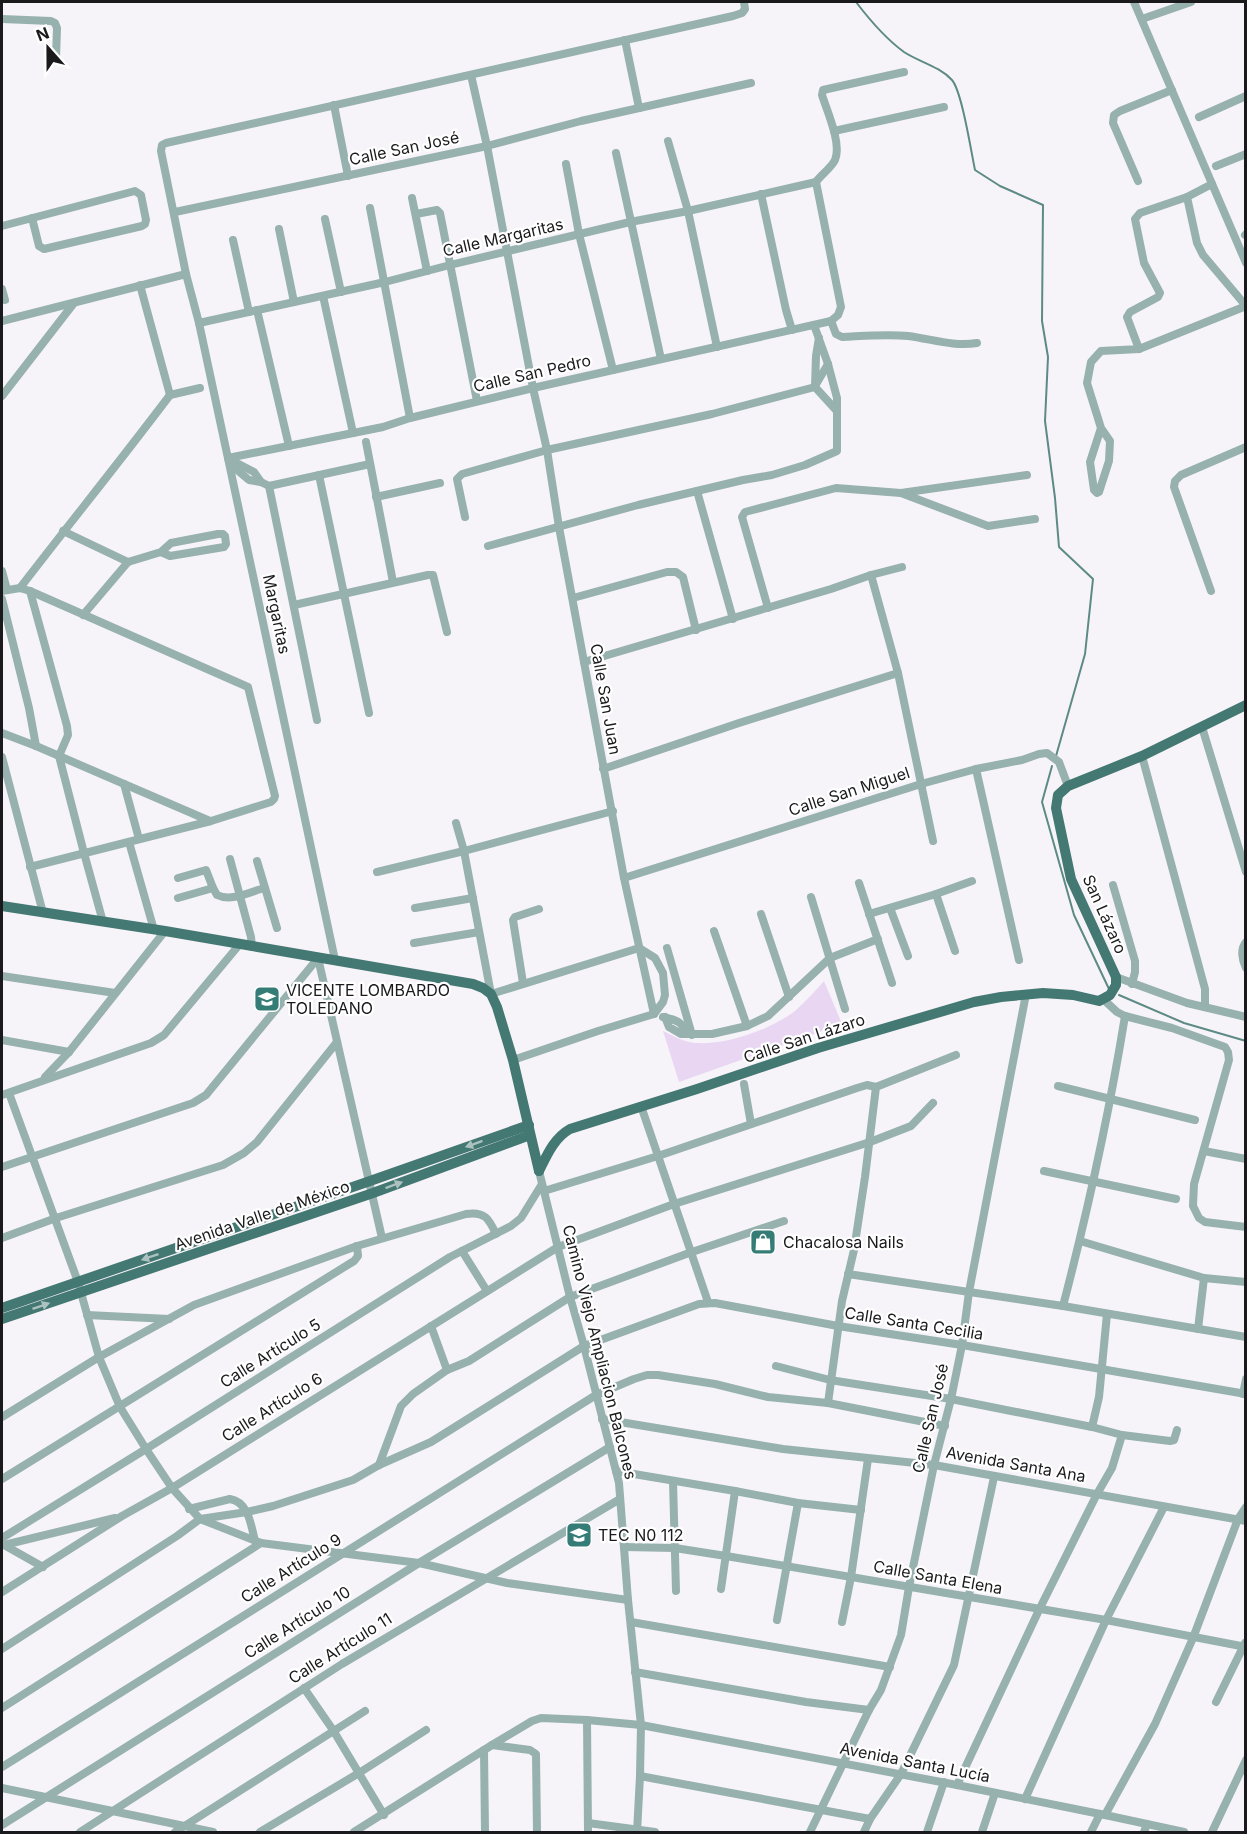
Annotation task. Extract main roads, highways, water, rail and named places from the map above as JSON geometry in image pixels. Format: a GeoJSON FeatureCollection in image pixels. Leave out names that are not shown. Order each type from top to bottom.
{"type":"FeatureCollection","features":[{"type":"Feature","properties":{"kind":"main road","name":"San Lázaro"},"geometry":{"type":"LineString","coordinates":[[1109,994],[1116,976],[1071,879],[1056,808],[1058,795],[1068,786],[1142,756],[1245,705]]}},
{"type":"Feature","properties":{"kind":"main road","name":"Camino Viejo Ampliacion Balcones"},"geometry":{"type":"LineString","coordinates":[[2,906],[335,960],[473,984],[483,988],[491,994],[497,1007],[513,1060],[539,1171]]}},
{"type":"Feature","properties":{"kind":"main road","name":"Calle San Lázaro"},"geometry":{"type":"LineString","coordinates":[[539,1171],[562,1133],[818,1048],[1001,997],[1026,994],[1073,994],[1094,1000],[1109,994]]}},
{"type":"Feature","properties":{"kind":"main road","name":"Avenida Valle de México"},"geometry":{"type":"LineString","coordinates":[[2,1319],[79,1287],[370,1181],[529,1130]]}},
{"type":"Feature","properties":{"kind":"main road","name":"Avenida Valle de México"},"geometry":{"type":"LineString","coordinates":[[2,1308],[79,1287],[372,1193],[529,1130]]}},
{"type":"Feature","properties":{"kind":"waterway"},"geometry":{"type":"LineString","coordinates":[[856,2],[897,47],[941,71],[952,80],[963,109],[975,170],[1000,186],[1043,205],[1042,321],[1048,357],[1045,421],[1059,547],[1093,579],[1085,654],[1056,756]]}},
{"type":"Feature","properties":{"kind":"waterway"},"geometry":{"type":"LineString","coordinates":[[1052,766],[1042,802],[1074,915],[1109,989]]}},
{"type":"Feature","properties":{"kind":"waterway"},"geometry":{"type":"LineString","coordinates":[[1119,995],[1184,1023],[1246,1041]]}},
{"type":"Feature","properties":{"kind":"place","name":"VICENTE LOMBARDO TOLEDANO"},"geometry":{"type":"Point","coordinates":[267,999]}},
{"type":"Feature","properties":{"kind":"place","name":"Chacalosa Nails"},"geometry":{"type":"Point","coordinates":[763,1242]}},
{"type":"Feature","properties":{"kind":"place","name":"TEC N0 112"},"geometry":{"type":"Point","coordinates":[579,1535]}}]}
